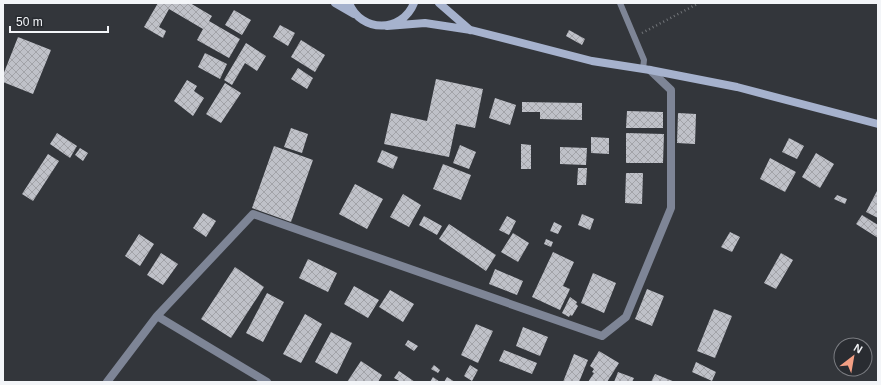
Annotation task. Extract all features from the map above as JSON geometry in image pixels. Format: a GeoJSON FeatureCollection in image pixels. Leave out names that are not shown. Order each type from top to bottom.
{"type":"FeatureCollection","features":[{"type":"Feature","properties":{"kind":"main road"},"geometry":{"type":"LineString","coordinates":[[334,3],[373,25],[387,26],[425,24],[471,30],[592,60],[646,69],[737,88],[878,124]]}},
{"type":"Feature","properties":{"kind":"main road"},"geometry":{"type":"LineString","coordinates":[[349,3],[355,14]]}},
{"type":"Feature","properties":{"kind":"main road"},"geometry":{"type":"LineString","coordinates":[[387,26],[394,24],[406,16],[414,3]]}},
{"type":"Feature","properties":{"kind":"main road"},"geometry":{"type":"LineString","coordinates":[[439,3],[471,30]]}},
{"type":"Feature","properties":{"kind":"street"},"geometry":{"type":"LineString","coordinates":[[107,382],[156,316],[253,214],[602,336],[626,317],[670,208],[671,90],[646,69]]}},
{"type":"Feature","properties":{"kind":"street"},"geometry":{"type":"LineString","coordinates":[[156,316],[267,382]]}},
{"type":"Feature","properties":{"kind":"lane"},"geometry":{"type":"LineString","coordinates":[[620,3],[635,37],[646,69]]}},
{"type":"Feature","properties":{"kind":"path"},"geometry":{"type":"LineString","coordinates":[[635,37],[698,3]]}},
{"type":"Feature","properties":{"kind":"building"},"geometry":{"type":"Polygon","coordinates":[[[158,3],[190,3],[212,16],[209,21],[240,39],[229,58],[197,40],[203,29],[169,9],[159,27],[166,31],[163,38],[144,27],[158,3]]]}},
{"type":"Feature","properties":{"kind":"building"},"geometry":{"type":"Polygon","coordinates":[[[234,10],[251,20],[242,35],[225,25],[234,10]]]}},
{"type":"Feature","properties":{"kind":"building"},"geometry":{"type":"Polygon","coordinates":[[[280,25],[295,33],[288,46],[273,37],[280,25]]]}},
{"type":"Feature","properties":{"kind":"building"},"geometry":{"type":"Polygon","coordinates":[[[569,30],[585,39],[582,45],[566,36],[569,30]]]}},
{"type":"Feature","properties":{"kind":"building"},"geometry":{"type":"Polygon","coordinates":[[[18,37],[51,50],[33,94],[3,82],[3,75],[18,37]]]}},
{"type":"Feature","properties":{"kind":"building"},"geometry":{"type":"Polygon","coordinates":[[[301,40],[325,55],[315,72],[291,57],[301,40]]]}},
{"type":"Feature","properties":{"kind":"building"},"geometry":{"type":"Polygon","coordinates":[[[246,43],[266,56],[257,71],[245,63],[232,85],[224,80],[246,43]]]}},
{"type":"Feature","properties":{"kind":"building"},"geometry":{"type":"Polygon","coordinates":[[[205,53],[227,64],[220,79],[198,67],[205,53]]]}},
{"type":"Feature","properties":{"kind":"building"},"geometry":{"type":"Polygon","coordinates":[[[298,68],[313,78],[307,89],[291,79],[298,68]]]}},
{"type":"Feature","properties":{"kind":"building"},"geometry":{"type":"Polygon","coordinates":[[[436,79],[483,89],[475,128],[456,124],[449,157],[384,144],[391,113],[427,121],[436,79]]]}},
{"type":"Feature","properties":{"kind":"building"},"geometry":{"type":"Polygon","coordinates":[[[187,80],[197,86],[194,91],[204,98],[193,116],[174,101],[187,80]]]}},
{"type":"Feature","properties":{"kind":"building"},"geometry":{"type":"Polygon","coordinates":[[[225,83],[241,93],[221,123],[206,114],[225,83]]]}},
{"type":"Feature","properties":{"kind":"building"},"geometry":{"type":"Polygon","coordinates":[[[495,98],[516,105],[510,125],[489,118],[495,98]]]}},
{"type":"Feature","properties":{"kind":"building"},"geometry":{"type":"Polygon","coordinates":[[[522,102],[582,103],[582,120],[540,119],[540,112],[522,112],[522,102]]]}},
{"type":"Feature","properties":{"kind":"building"},"geometry":{"type":"Polygon","coordinates":[[[627,111],[663,112],[663,128],[626,128],[627,111]]]}},
{"type":"Feature","properties":{"kind":"building"},"geometry":{"type":"Polygon","coordinates":[[[678,113],[696,114],[695,144],[677,143],[678,113]]]}},
{"type":"Feature","properties":{"kind":"building"},"geometry":{"type":"Polygon","coordinates":[[[291,128],[308,134],[302,153],[284,147],[291,128]]]}},
{"type":"Feature","properties":{"kind":"building"},"geometry":{"type":"Polygon","coordinates":[[[57,133],[77,146],[70,158],[50,144],[57,133]]]}},
{"type":"Feature","properties":{"kind":"building"},"geometry":{"type":"Polygon","coordinates":[[[626,133],[664,134],[663,163],[626,163],[626,133]]]}},
{"type":"Feature","properties":{"kind":"building"},"geometry":{"type":"Polygon","coordinates":[[[591,137],[609,138],[609,154],[591,153],[591,137]]]}},
{"type":"Feature","properties":{"kind":"building"},"geometry":{"type":"Polygon","coordinates":[[[789,138],[804,146],[797,159],[782,152],[789,138]]]}},
{"type":"Feature","properties":{"kind":"building"},"geometry":{"type":"Polygon","coordinates":[[[521,144],[531,145],[531,169],[521,169],[521,144]]]}},
{"type":"Feature","properties":{"kind":"building"},"geometry":{"type":"Polygon","coordinates":[[[460,145],[476,152],[469,169],[453,163],[460,145]]]}},
{"type":"Feature","properties":{"kind":"building"},"geometry":{"type":"Polygon","coordinates":[[[274,146],[313,160],[291,222],[252,208],[274,146]]]}},
{"type":"Feature","properties":{"kind":"building"},"geometry":{"type":"Polygon","coordinates":[[[560,147],[587,148],[586,165],[560,164],[560,147]]]}},
{"type":"Feature","properties":{"kind":"building"},"geometry":{"type":"Polygon","coordinates":[[[80,148],[88,153],[83,161],[75,155],[80,148]]]}},
{"type":"Feature","properties":{"kind":"building"},"geometry":{"type":"Polygon","coordinates":[[[382,150],[398,157],[393,169],[377,162],[382,150]]]}},
{"type":"Feature","properties":{"kind":"building"},"geometry":{"type":"Polygon","coordinates":[[[816,153],[834,164],[820,188],[802,177],[816,153]]]}},
{"type":"Feature","properties":{"kind":"building"},"geometry":{"type":"Polygon","coordinates":[[[48,154],[59,161],[33,201],[22,194],[48,154]]]}},
{"type":"Feature","properties":{"kind":"building"},"geometry":{"type":"Polygon","coordinates":[[[770,158],[796,172],[785,192],[760,179],[770,158]]]}},
{"type":"Feature","properties":{"kind":"building"},"geometry":{"type":"Polygon","coordinates":[[[443,164],[471,175],[461,200],[433,189],[443,164]]]}},
{"type":"Feature","properties":{"kind":"building"},"geometry":{"type":"Polygon","coordinates":[[[578,168],[587,168],[586,185],[577,185],[578,168]]]}},
{"type":"Feature","properties":{"kind":"building"},"geometry":{"type":"Polygon","coordinates":[[[626,173],[643,173],[642,204],[625,203],[626,173]]]}},
{"type":"Feature","properties":{"kind":"building"},"geometry":{"type":"Polygon","coordinates":[[[355,184],[383,199],[367,229],[339,214],[355,184]]]}},
{"type":"Feature","properties":{"kind":"building"},"geometry":{"type":"Polygon","coordinates":[[[877,191],[878,192],[878,218],[866,212],[877,191]]]}},
{"type":"Feature","properties":{"kind":"building"},"geometry":{"type":"Polygon","coordinates":[[[403,194],[421,205],[409,227],[390,217],[403,194]]]}},
{"type":"Feature","properties":{"kind":"building"},"geometry":{"type":"Polygon","coordinates":[[[837,195],[847,199],[845,204],[834,199],[837,195]]]}},
{"type":"Feature","properties":{"kind":"building"},"geometry":{"type":"Polygon","coordinates":[[[203,213],[216,221],[206,237],[193,228],[203,213]]]}},
{"type":"Feature","properties":{"kind":"building"},"geometry":{"type":"Polygon","coordinates":[[[582,214],[594,219],[590,230],[578,225],[582,214]]]}},
{"type":"Feature","properties":{"kind":"building"},"geometry":{"type":"Polygon","coordinates":[[[862,215],[878,225],[878,238],[856,224],[862,215]]]}},
{"type":"Feature","properties":{"kind":"building"},"geometry":{"type":"Polygon","coordinates":[[[424,216],[442,226],[437,235],[419,225],[424,216]]]}},
{"type":"Feature","properties":{"kind":"building"},"geometry":{"type":"Polygon","coordinates":[[[507,216],[516,221],[509,235],[499,230],[507,216]]]}},
{"type":"Feature","properties":{"kind":"building"},"geometry":{"type":"Polygon","coordinates":[[[554,222],[562,226],[558,234],[550,231],[554,222]]]}},
{"type":"Feature","properties":{"kind":"building"},"geometry":{"type":"Polygon","coordinates":[[[449,224],[496,255],[486,271],[439,239],[449,224]]]}},
{"type":"Feature","properties":{"kind":"building"},"geometry":{"type":"Polygon","coordinates":[[[730,232],[740,237],[732,252],[721,247],[730,232]]]}},
{"type":"Feature","properties":{"kind":"building"},"geometry":{"type":"Polygon","coordinates":[[[513,233],[529,243],[518,262],[501,252],[513,233]]]}},
{"type":"Feature","properties":{"kind":"building"},"geometry":{"type":"Polygon","coordinates":[[[139,234],[154,244],[140,266],[125,256],[139,234]]]}},
{"type":"Feature","properties":{"kind":"building"},"geometry":{"type":"Polygon","coordinates":[[[546,239],[553,242],[551,247],[544,244],[546,239]]]}},
{"type":"Feature","properties":{"kind":"building"},"geometry":{"type":"Polygon","coordinates":[[[553,252],[574,262],[563,286],[570,289],[560,310],[532,297],[553,252]]]}},
{"type":"Feature","properties":{"kind":"building"},"geometry":{"type":"Polygon","coordinates":[[[161,253],[178,264],[163,285],[147,275],[161,253]]]}},
{"type":"Feature","properties":{"kind":"building"},"geometry":{"type":"Polygon","coordinates":[[[781,253],[793,260],[776,289],[764,283],[781,253]]]}},
{"type":"Feature","properties":{"kind":"building"},"geometry":{"type":"Polygon","coordinates":[[[308,259],[337,273],[328,292],[299,278],[308,259]]]}},
{"type":"Feature","properties":{"kind":"building"},"geometry":{"type":"Polygon","coordinates":[[[235,267],[264,287],[231,338],[201,319],[235,267]]]}},
{"type":"Feature","properties":{"kind":"building"},"geometry":{"type":"Polygon","coordinates":[[[495,269],[523,281],[517,295],[489,284],[495,269]]]}},
{"type":"Feature","properties":{"kind":"building"},"geometry":{"type":"Polygon","coordinates":[[[593,273],[616,283],[604,313],[581,303],[593,273]]]}},
{"type":"Feature","properties":{"kind":"building"},"geometry":{"type":"Polygon","coordinates":[[[354,286],[379,300],[368,318],[344,304],[354,286]]]}},
{"type":"Feature","properties":{"kind":"building"},"geometry":{"type":"Polygon","coordinates":[[[647,289],[664,296],[652,326],[635,319],[647,289]]]}},
{"type":"Feature","properties":{"kind":"building"},"geometry":{"type":"Polygon","coordinates":[[[390,290],[414,304],[403,322],[379,307],[390,290]]]}},
{"type":"Feature","properties":{"kind":"building"},"geometry":{"type":"Polygon","coordinates":[[[267,293],[284,302],[263,342],[246,333],[267,293]]]}},
{"type":"Feature","properties":{"kind":"building"},"geometry":{"type":"Polygon","coordinates":[[[570,297],[577,302],[576,304],[578,306],[572,316],[570,315],[569,317],[562,313],[570,297]]]}},
{"type":"Feature","properties":{"kind":"building"},"geometry":{"type":"Polygon","coordinates":[[[714,309],[732,316],[715,358],[697,351],[714,309]]]}},
{"type":"Feature","properties":{"kind":"building"},"geometry":{"type":"Polygon","coordinates":[[[305,314],[322,324],[301,363],[283,354],[305,314]]]}},
{"type":"Feature","properties":{"kind":"building"},"geometry":{"type":"Polygon","coordinates":[[[476,324],[493,331],[478,363],[461,355],[476,324]]]}},
{"type":"Feature","properties":{"kind":"building"},"geometry":{"type":"Polygon","coordinates":[[[523,327],[548,337],[540,356],[516,346],[523,327]]]}},
{"type":"Feature","properties":{"kind":"building"},"geometry":{"type":"Polygon","coordinates":[[[331,332],[352,343],[337,374],[315,362],[331,332]]]}},
{"type":"Feature","properties":{"kind":"building"},"geometry":{"type":"Polygon","coordinates":[[[408,340],[418,346],[414,351],[405,345],[408,340]]]}},
{"type":"Feature","properties":{"kind":"building"},"geometry":{"type":"Polygon","coordinates":[[[504,350],[537,363],[532,374],[499,361],[504,350]]]}},
{"type":"Feature","properties":{"kind":"building"},"geometry":{"type":"Polygon","coordinates":[[[599,351],[619,363],[607,382],[588,382],[594,373],[592,372],[594,369],[590,366],[599,351]]]}},
{"type":"Feature","properties":{"kind":"building"},"geometry":{"type":"Polygon","coordinates":[[[574,354],[588,360],[579,382],[563,382],[574,354]]]}},
{"type":"Feature","properties":{"kind":"building"},"geometry":{"type":"Polygon","coordinates":[[[361,361],[382,375],[378,382],[347,382],[361,361]]]}},
{"type":"Feature","properties":{"kind":"building"},"geometry":{"type":"Polygon","coordinates":[[[696,362],[716,372],[712,381],[692,372],[696,362]]]}},
{"type":"Feature","properties":{"kind":"building"},"geometry":{"type":"Polygon","coordinates":[[[434,365],[440,370],[438,373],[431,369],[434,365]]]}},
{"type":"Feature","properties":{"kind":"building"},"geometry":{"type":"Polygon","coordinates":[[[470,365],[478,370],[472,381],[464,376],[470,365]]]}},
{"type":"Feature","properties":{"kind":"building"},"geometry":{"type":"Polygon","coordinates":[[[399,371],[415,382],[401,382],[394,378],[399,371]]]}},
{"type":"Feature","properties":{"kind":"building"},"geometry":{"type":"Polygon","coordinates":[[[618,372],[634,378],[632,382],[614,382],[618,372]]]}},
{"type":"Feature","properties":{"kind":"building"},"geometry":{"type":"Polygon","coordinates":[[[655,374],[675,382],[651,382],[655,374]]]}},
{"type":"Feature","properties":{"kind":"building"},"geometry":{"type":"Polygon","coordinates":[[[433,377],[440,382],[430,382],[433,377]]]}},
{"type":"Feature","properties":{"kind":"building"},"geometry":{"type":"Polygon","coordinates":[[[447,377],[455,382],[444,382],[447,377]]]}}]}
